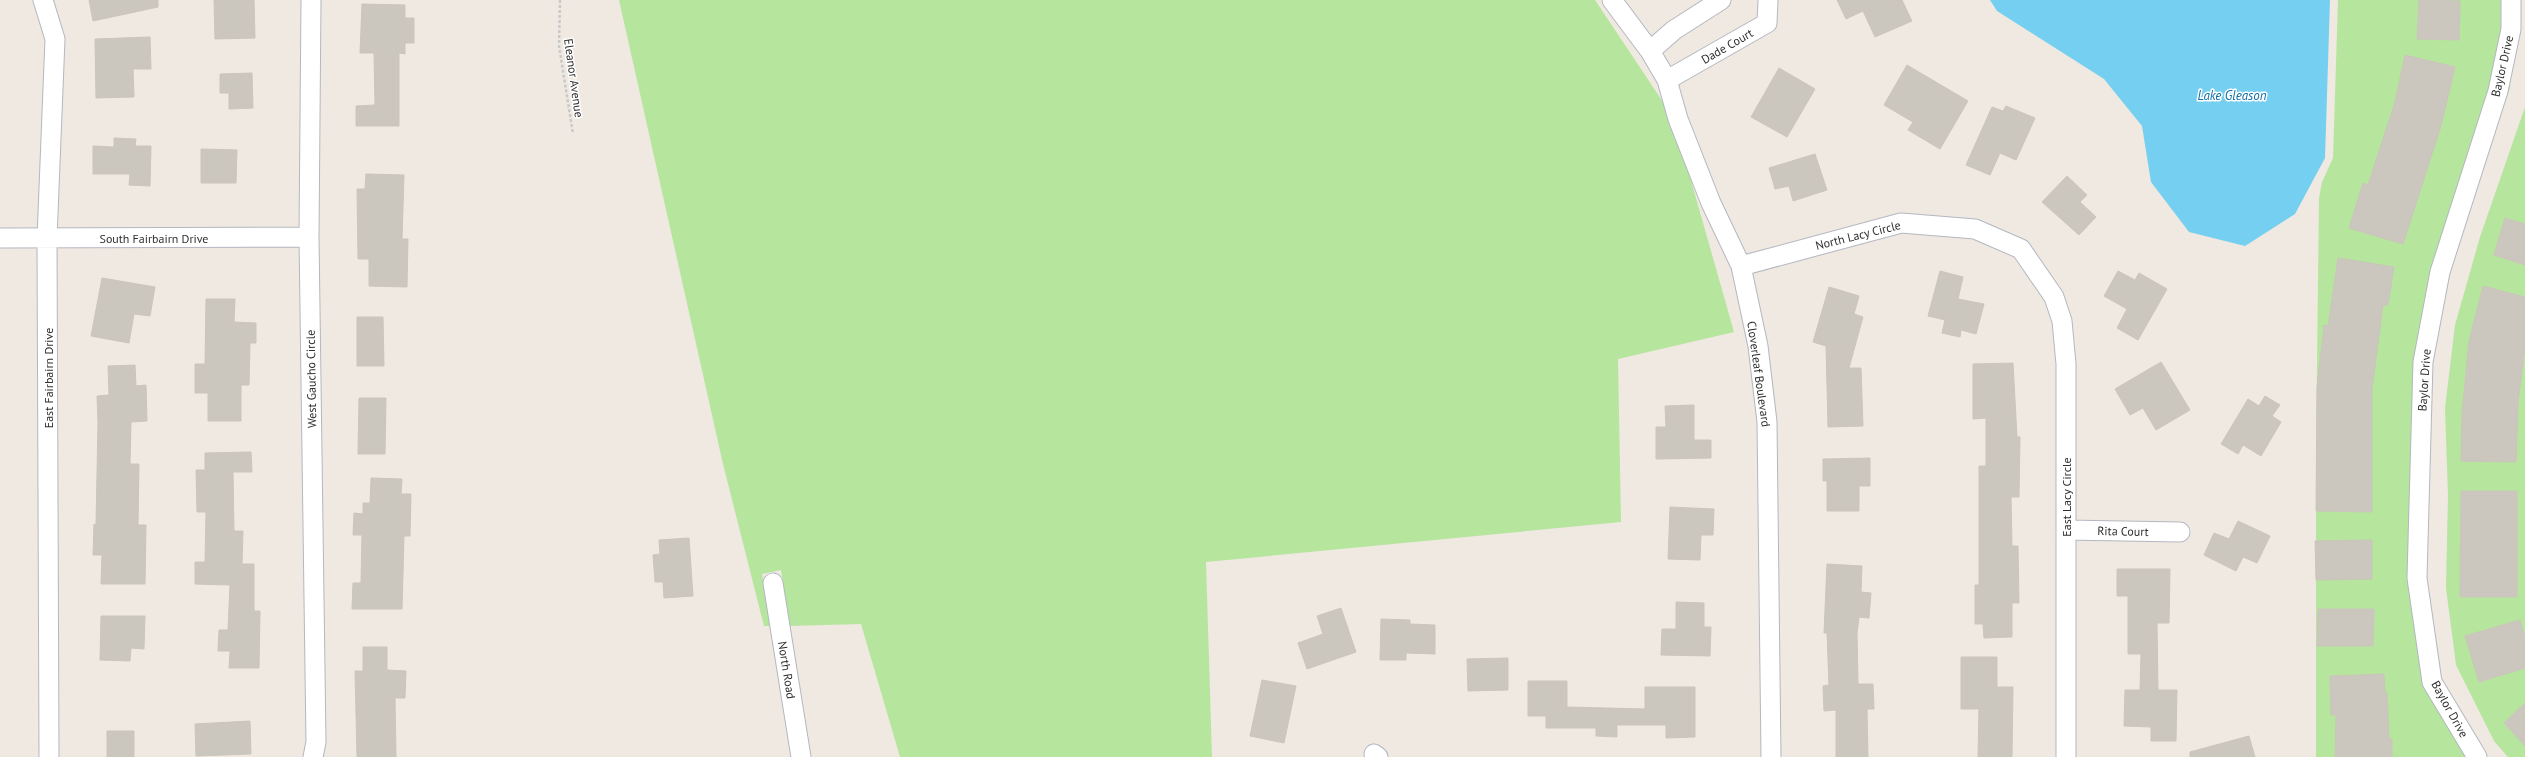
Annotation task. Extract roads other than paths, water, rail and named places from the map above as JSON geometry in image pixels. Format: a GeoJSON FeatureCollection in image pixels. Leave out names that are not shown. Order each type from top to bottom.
{"type":"FeatureCollection","features":[{"type":"Feature","properties":{"kind":"street","name":"East Fairbairn Drive"},"geometry":{"type":"LineString","coordinates":[[43,0],[55,39],[47,238],[49,757]]}},
{"type":"Feature","properties":{"kind":"street","name":"West Gaucho Circle"},"geometry":{"type":"LineString","coordinates":[[311,0],[309,237],[316,742],[313,757]]}},
{"type":"Feature","properties":{"kind":"street","name":"Cloverleaf Boulevard"},"geometry":{"type":"LineString","coordinates":[[1612,0],[1650,51],[1666,80],[1678,119],[1709,196],[1741,266],[1758,346],[1767,422],[1771,757]]}},
{"type":"Feature","properties":{"kind":"street"},"geometry":{"type":"LineString","coordinates":[[1650,51],[1674,30],[1721,0]]}},
{"type":"Feature","properties":{"kind":"street","name":"Dade Court"},"geometry":{"type":"LineString","coordinates":[[1666,80],[1767,23],[1768,0]]}},
{"type":"Feature","properties":{"kind":"street","name":"Baylor Drive"},"geometry":{"type":"LineString","coordinates":[[2477,757],[2432,682],[2417,578],[2423,362],[2440,272],[2498,90],[2511,29],[2511,0]]}},
{"type":"Feature","properties":{"kind":"street","name":"North Lacy Circle"},"geometry":{"type":"LineString","coordinates":[[1741,266],[1901,223],[1976,229],[2022,248]]}},
{"type":"Feature","properties":{"kind":"street","name":"South Fairbairn Drive"},"geometry":{"type":"LineString","coordinates":[[0,238],[309,237]]}},
{"type":"Feature","properties":{"kind":"street","name":"East Lacy Circle"},"geometry":{"type":"LineString","coordinates":[[2022,248],[2054,296],[2062,321],[2066,364],[2066,757]]}},
{"type":"Feature","properties":{"kind":"street","name":"Rita Court"},"geometry":{"type":"LineString","coordinates":[[2066,530],[2180,532]]}},
{"type":"Feature","properties":{"kind":"street","name":"North Road"},"geometry":{"type":"LineString","coordinates":[[773,583],[800,757]]}},
{"type":"Feature","properties":{"kind":"water","name":"Lake Gleason"},"geometry":{"type":"Polygon","coordinates":[[[1990,0],[2330,0],[2325,158],[2295,214],[2245,246],[2189,232],[2151,182],[2142,126],[2104,79],[1997,11],[1990,0]]]}}]}
